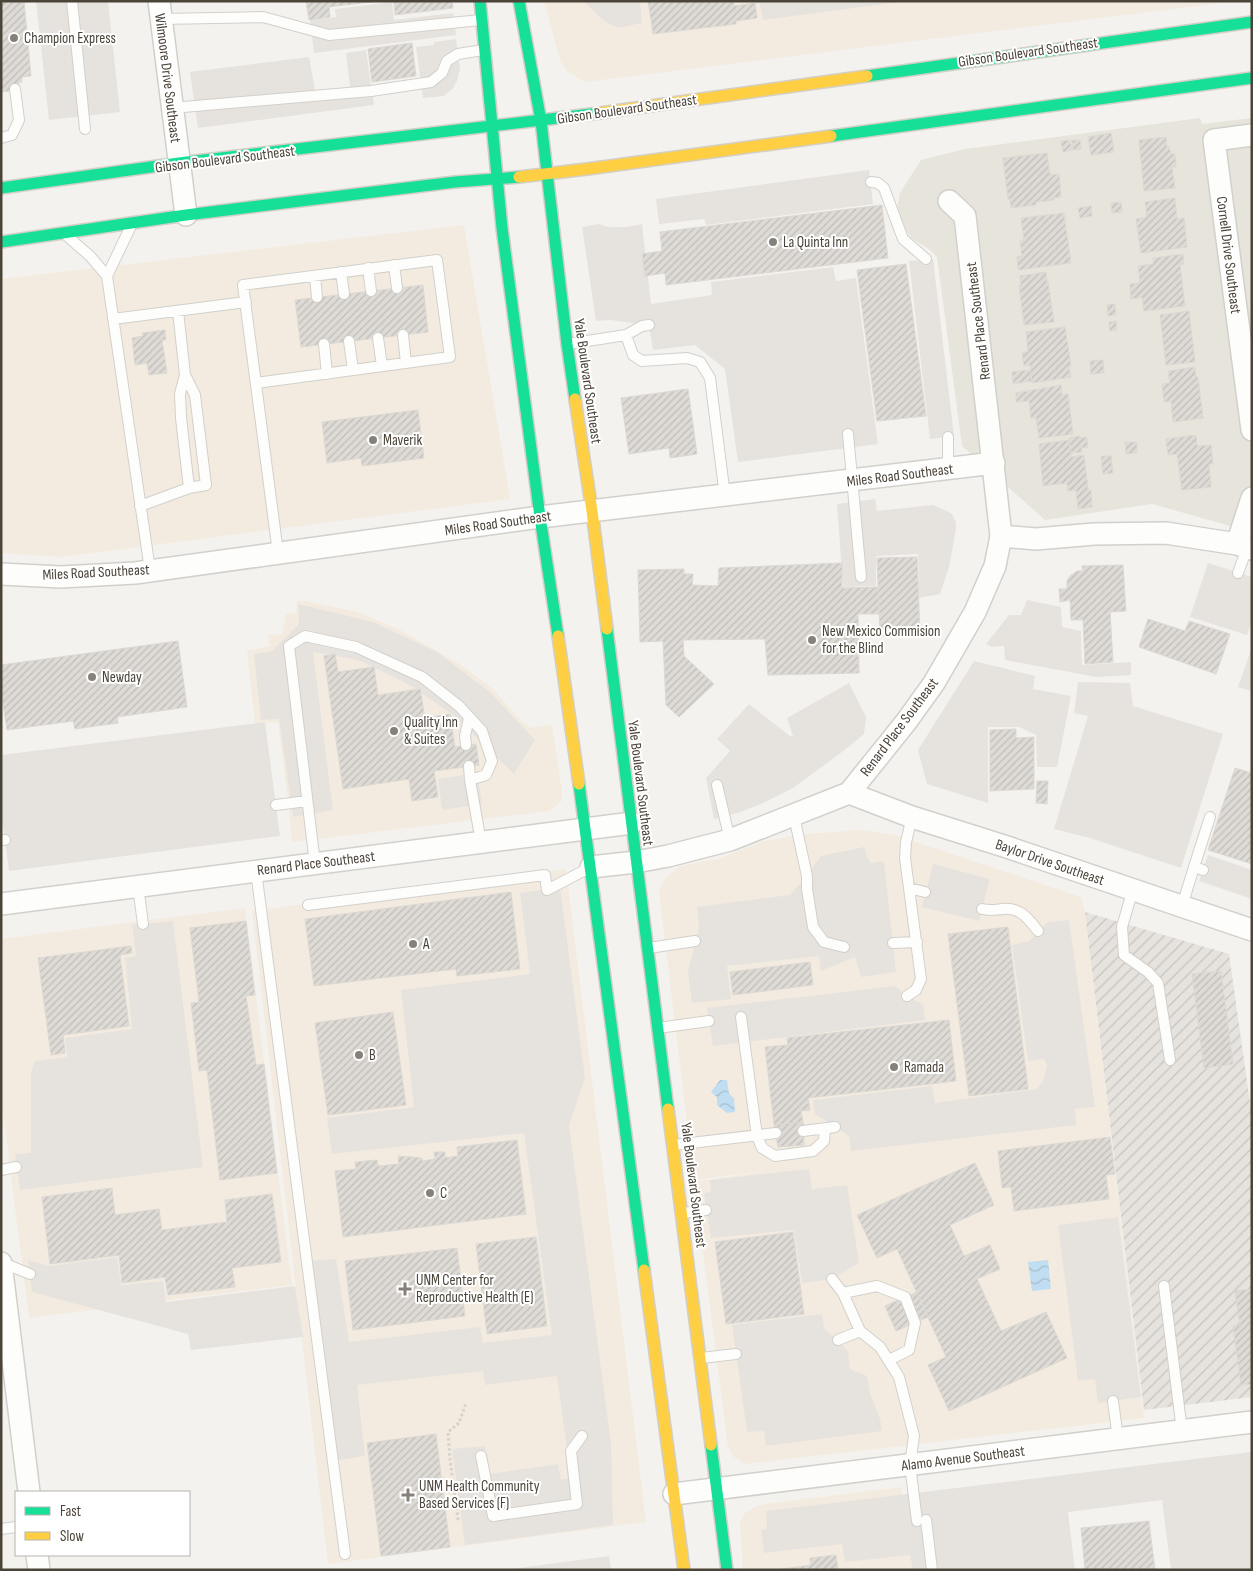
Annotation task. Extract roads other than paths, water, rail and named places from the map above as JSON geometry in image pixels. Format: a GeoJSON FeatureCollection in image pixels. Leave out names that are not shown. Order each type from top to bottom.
{"type":"FeatureCollection","features":[{"type":"Feature","properties":{"kind":"main road"},"geometry":{"type":"LineString","coordinates":[[480,1],[497,179],[540,517],[586,829],[684,1570]]}},
{"type":"Feature","properties":{"kind":"main road","name":"Yale Boulevard Southeast"},"geometry":{"type":"LineString","coordinates":[[519,1],[541,121],[567,344],[592,511],[727,1570]]}},
{"type":"Feature","properties":{"kind":"main road","name":"Gibson Boulevard Southeast"},"geometry":{"type":"LineString","coordinates":[[1,188],[179,164],[541,121],[1252,22]]}},
{"type":"Feature","properties":{"kind":"main road"},"geometry":{"type":"LineString","coordinates":[[1,242],[186,215],[455,182],[547,173],[1252,78]]}},
{"type":"Feature","properties":{"kind":"street","name":"Wilmoore Drive Southeast"},"geometry":{"type":"LineString","coordinates":[[160,10],[186,215]]}},
{"type":"Feature","properties":{"kind":"street","name":"Cornell Drive Southeast"},"geometry":{"type":"LineString","coordinates":[[1252,135],[1214,140],[1252,430]]}},
{"type":"Feature","properties":{"kind":"street","name":"Renard Place Southeast"},"geometry":{"type":"LineString","coordinates":[[591,867],[668,856],[730,840],[849,794],[934,683],[975,612],[995,566],[1001,536],[965,216],[949,201]]}},
{"type":"Feature","properties":{"kind":"street","name":"Miles Road Southeast"},"geometry":{"type":"LineString","coordinates":[[1,574],[61,577],[95,576],[150,570],[540,517],[994,463]]}},
{"type":"Feature","properties":{"kind":"street"},"geometry":{"type":"LineString","coordinates":[[1001,536],[1036,539],[1094,534],[1166,533],[1245,547],[1252,498]]}},
{"type":"Feature","properties":{"kind":"street","name":"Baylor Drive Southeast"},"geometry":{"type":"LineString","coordinates":[[849,794],[912,817],[1252,930]]}},
{"type":"Feature","properties":{"kind":"street","name":"Renard Place Southeast"},"geometry":{"type":"LineString","coordinates":[[1,904],[632,823]]}},
{"type":"Feature","properties":{"kind":"street"},"geometry":{"type":"LineString","coordinates":[[1,1263],[6,1333],[29,1491]]}},
{"type":"Feature","properties":{"kind":"street","name":"Alamo Avenue Southeast"},"geometry":{"type":"LineString","coordinates":[[674,1494],[1252,1422]]}},
{"type":"Feature","properties":{"kind":"street"},"geometry":{"type":"LineString","coordinates":[[37,1556],[39,1570]]}},
{"type":"Feature","properties":{"kind":"lane"},"geometry":{"type":"LineString","coordinates":[[72,1],[86,129]]}},
{"type":"Feature","properties":{"kind":"lane"},"geometry":{"type":"LineString","coordinates":[[160,10],[263,17],[328,35],[482,20]]}},
{"type":"Feature","properties":{"kind":"lane"},"geometry":{"type":"LineString","coordinates":[[172,108],[371,91],[431,82],[442,73],[447,61],[458,54],[484,50]]}},
{"type":"Feature","properties":{"kind":"lane"},"geometry":{"type":"LineString","coordinates":[[1,138],[12,135],[19,120],[16,89]]}},
{"type":"Feature","properties":{"kind":"lane"},"geometry":{"type":"LineString","coordinates":[[870,182],[878,183],[884,188],[903,239],[926,259]]}},
{"type":"Feature","properties":{"kind":"lane"},"geometry":{"type":"LineString","coordinates":[[107,276],[132,224]]}},
{"type":"Feature","properties":{"kind":"lane"},"geometry":{"type":"LineString","coordinates":[[64,234],[90,256],[107,276],[150,570]]}},
{"type":"Feature","properties":{"kind":"lane"},"geometry":{"type":"LineString","coordinates":[[256,383],[450,358],[437,260],[243,285],[278,553]]}},
{"type":"Feature","properties":{"kind":"lane"},"geometry":{"type":"LineString","coordinates":[[394,265],[397,288]]}},
{"type":"Feature","properties":{"kind":"lane"},"geometry":{"type":"LineString","coordinates":[[368,268],[371,291]]}},
{"type":"Feature","properties":{"kind":"lane"},"geometry":{"type":"LineString","coordinates":[[341,272],[344,294]]}},
{"type":"Feature","properties":{"kind":"lane"},"geometry":{"type":"LineString","coordinates":[[315,276],[317,297]]}},
{"type":"Feature","properties":{"kind":"lane"},"geometry":{"type":"LineString","coordinates":[[113,319],[246,302]]}},
{"type":"Feature","properties":{"kind":"lane"},"geometry":{"type":"LineString","coordinates":[[140,506],[189,488],[206,485],[195,395],[185,375],[178,311]]}},
{"type":"Feature","properties":{"kind":"lane"},"geometry":{"type":"LineString","coordinates":[[567,344],[626,336],[642,326],[649,325]]}},
{"type":"Feature","properties":{"kind":"lane"},"geometry":{"type":"LineString","coordinates":[[403,335],[406,363]]}},
{"type":"Feature","properties":{"kind":"lane"},"geometry":{"type":"LineString","coordinates":[[626,336],[633,355],[642,361],[687,358],[700,362],[710,378],[724,496]]}},
{"type":"Feature","properties":{"kind":"lane"},"geometry":{"type":"LineString","coordinates":[[378,338],[382,366]]}},
{"type":"Feature","properties":{"kind":"lane"},"geometry":{"type":"LineString","coordinates":[[350,341],[353,370]]}},
{"type":"Feature","properties":{"kind":"lane"},"geometry":{"type":"LineString","coordinates":[[324,344],[327,374]]}},
{"type":"Feature","properties":{"kind":"lane"},"geometry":{"type":"LineString","coordinates":[[185,375],[180,394],[189,488]]}},
{"type":"Feature","properties":{"kind":"lane"},"geometry":{"type":"LineString","coordinates":[[848,434],[854,480],[861,577]]}},
{"type":"Feature","properties":{"kind":"lane"},"geometry":{"type":"LineString","coordinates":[[948,437],[948,469]]}},
{"type":"Feature","properties":{"kind":"lane"},"geometry":{"type":"LineString","coordinates":[[1238,573],[1245,547]]}},
{"type":"Feature","properties":{"kind":"lane"},"geometry":{"type":"LineString","coordinates":[[314,864],[290,646],[305,636],[356,647],[422,677],[459,706],[482,731],[492,761],[486,776],[470,780]]}},
{"type":"Feature","properties":{"kind":"lane"},"geometry":{"type":"LineString","coordinates":[[466,745],[465,736],[469,718]]}},
{"type":"Feature","properties":{"kind":"lane"},"geometry":{"type":"LineString","coordinates":[[469,766],[481,842]]}},
{"type":"Feature","properties":{"kind":"lane"},"geometry":{"type":"LineString","coordinates":[[717,785],[730,840]]}},
{"type":"Feature","properties":{"kind":"lane"},"geometry":{"type":"LineString","coordinates":[[276,805],[307,801]]}},
{"type":"Feature","properties":{"kind":"lane"},"geometry":{"type":"LineString","coordinates":[[794,816],[808,876],[807,889],[812,926],[824,942],[844,947]]}},
{"type":"Feature","properties":{"kind":"lane"},"geometry":{"type":"LineString","coordinates":[[906,996],[916,990],[921,979],[905,858],[906,842],[912,817]]}},
{"type":"Feature","properties":{"kind":"lane"},"geometry":{"type":"LineString","coordinates":[[1182,906],[1199,869],[1210,817]]}},
{"type":"Feature","properties":{"kind":"lane"},"geometry":{"type":"LineString","coordinates":[[308,905],[545,875],[547,890],[591,867]]}},
{"type":"Feature","properties":{"kind":"lane"},"geometry":{"type":"LineString","coordinates":[[256,871],[345,1554]]}},
{"type":"Feature","properties":{"kind":"lane"},"geometry":{"type":"LineString","coordinates":[[138,886],[143,924]]}},
{"type":"Feature","properties":{"kind":"lane"},"geometry":{"type":"LineString","coordinates":[[909,888],[926,892]]}},
{"type":"Feature","properties":{"kind":"lane"},"geometry":{"type":"LineString","coordinates":[[1132,889],[1122,927],[1124,955],[1148,972],[1158,983],[1170,1060]]}},
{"type":"Feature","properties":{"kind":"lane"},"geometry":{"type":"LineString","coordinates":[[982,908],[990,911],[1013,908],[1023,913],[1038,932]]}},
{"type":"Feature","properties":{"kind":"lane"},"geometry":{"type":"LineString","coordinates":[[647,948],[695,941]]}},
{"type":"Feature","properties":{"kind":"lane"},"geometry":{"type":"LineString","coordinates":[[893,943],[917,942]]}},
{"type":"Feature","properties":{"kind":"lane"},"geometry":{"type":"LineString","coordinates":[[741,1017],[757,1136],[762,1148],[775,1156],[813,1151],[824,1141],[830,1128],[803,1131]]}},
{"type":"Feature","properties":{"kind":"lane"},"geometry":{"type":"LineString","coordinates":[[658,1028],[709,1021]]}},
{"type":"Feature","properties":{"kind":"lane"},"geometry":{"type":"LineString","coordinates":[[673,1145],[776,1133]]}},
{"type":"Feature","properties":{"kind":"lane"},"geometry":{"type":"LineString","coordinates":[[1,1170],[16,1167]]}},
{"type":"Feature","properties":{"kind":"lane"},"geometry":{"type":"LineString","coordinates":[[683,1213],[706,1210]]}},
{"type":"Feature","properties":{"kind":"lane"},"geometry":{"type":"LineString","coordinates":[[1,1263],[30,1274]]}},
{"type":"Feature","properties":{"kind":"lane"},"geometry":{"type":"LineString","coordinates":[[832,1279],[843,1293],[860,1331],[880,1347],[899,1377],[914,1436],[910,1464],[932,1570]]}},
{"type":"Feature","properties":{"kind":"lane"},"geometry":{"type":"LineString","coordinates":[[843,1293],[877,1286],[906,1297],[915,1323],[909,1350],[889,1360]]}},
{"type":"Feature","properties":{"kind":"lane"},"geometry":{"type":"LineString","coordinates":[[1164,1286],[1182,1431]]}},
{"type":"Feature","properties":{"kind":"lane"},"geometry":{"type":"LineString","coordinates":[[838,1340],[860,1331]]}},
{"type":"Feature","properties":{"kind":"lane"},"geometry":{"type":"LineString","coordinates":[[700,1359],[736,1354]]}},
{"type":"Feature","properties":{"kind":"lane"},"geometry":{"type":"LineString","coordinates":[[1113,1401],[1118,1439]]}},
{"type":"Feature","properties":{"kind":"lane"},"geometry":{"type":"LineString","coordinates":[[481,1456],[492,1516],[577,1504],[571,1451],[582,1436]]}},
{"type":"Feature","properties":{"kind":"lane"},"geometry":{"type":"LineString","coordinates":[[1,1529],[15,1527]]}},
{"type":"Feature","properties":{"kind":"water"},"geometry":{"type":"Polygon","coordinates":[[[720,1080],[727,1080],[729,1094],[734,1098],[735,1112],[727,1113],[717,1105],[717,1097],[711,1092],[720,1080]]]}},
{"type":"Feature","properties":{"kind":"water"},"geometry":{"type":"Polygon","coordinates":[[[1048,1260],[1051,1289],[1032,1291],[1028,1262],[1048,1260]]]}},
{"type":"Feature","properties":{"kind":"place","name":"Champion Express"},"geometry":{"type":"Point","coordinates":[14,38]}},
{"type":"Feature","properties":{"kind":"place","name":"La Quinta Inn"},"geometry":{"type":"Point","coordinates":[773,242]}},
{"type":"Feature","properties":{"kind":"place","name":"Maverik"},"geometry":{"type":"Point","coordinates":[373,440]}},
{"type":"Feature","properties":{"kind":"place","name":"New Mexico Commision for the Blind"},"geometry":{"type":"Point","coordinates":[812,640]}},
{"type":"Feature","properties":{"kind":"place","name":"Newday"},"geometry":{"type":"Point","coordinates":[92,677]}},
{"type":"Feature","properties":{"kind":"place","name":"Quality Inn & Suites"},"geometry":{"type":"Point","coordinates":[394,731]}},
{"type":"Feature","properties":{"kind":"place","name":"A"},"geometry":{"type":"Point","coordinates":[413,944]}},
{"type":"Feature","properties":{"kind":"place","name":"B"},"geometry":{"type":"Point","coordinates":[359,1055]}},
{"type":"Feature","properties":{"kind":"place","name":"Ramada"},"geometry":{"type":"Point","coordinates":[894,1067]}},
{"type":"Feature","properties":{"kind":"place","name":"C"},"geometry":{"type":"Point","coordinates":[430,1193]}},
{"type":"Feature","properties":{"kind":"place","name":"UNM Center for Reproductive Health (E)"},"geometry":{"type":"Point","coordinates":[405,1289]}},
{"type":"Feature","properties":{"kind":"place","name":"UNM Health Community Based Services (F)"},"geometry":{"type":"Point","coordinates":[408,1495]}}]}
